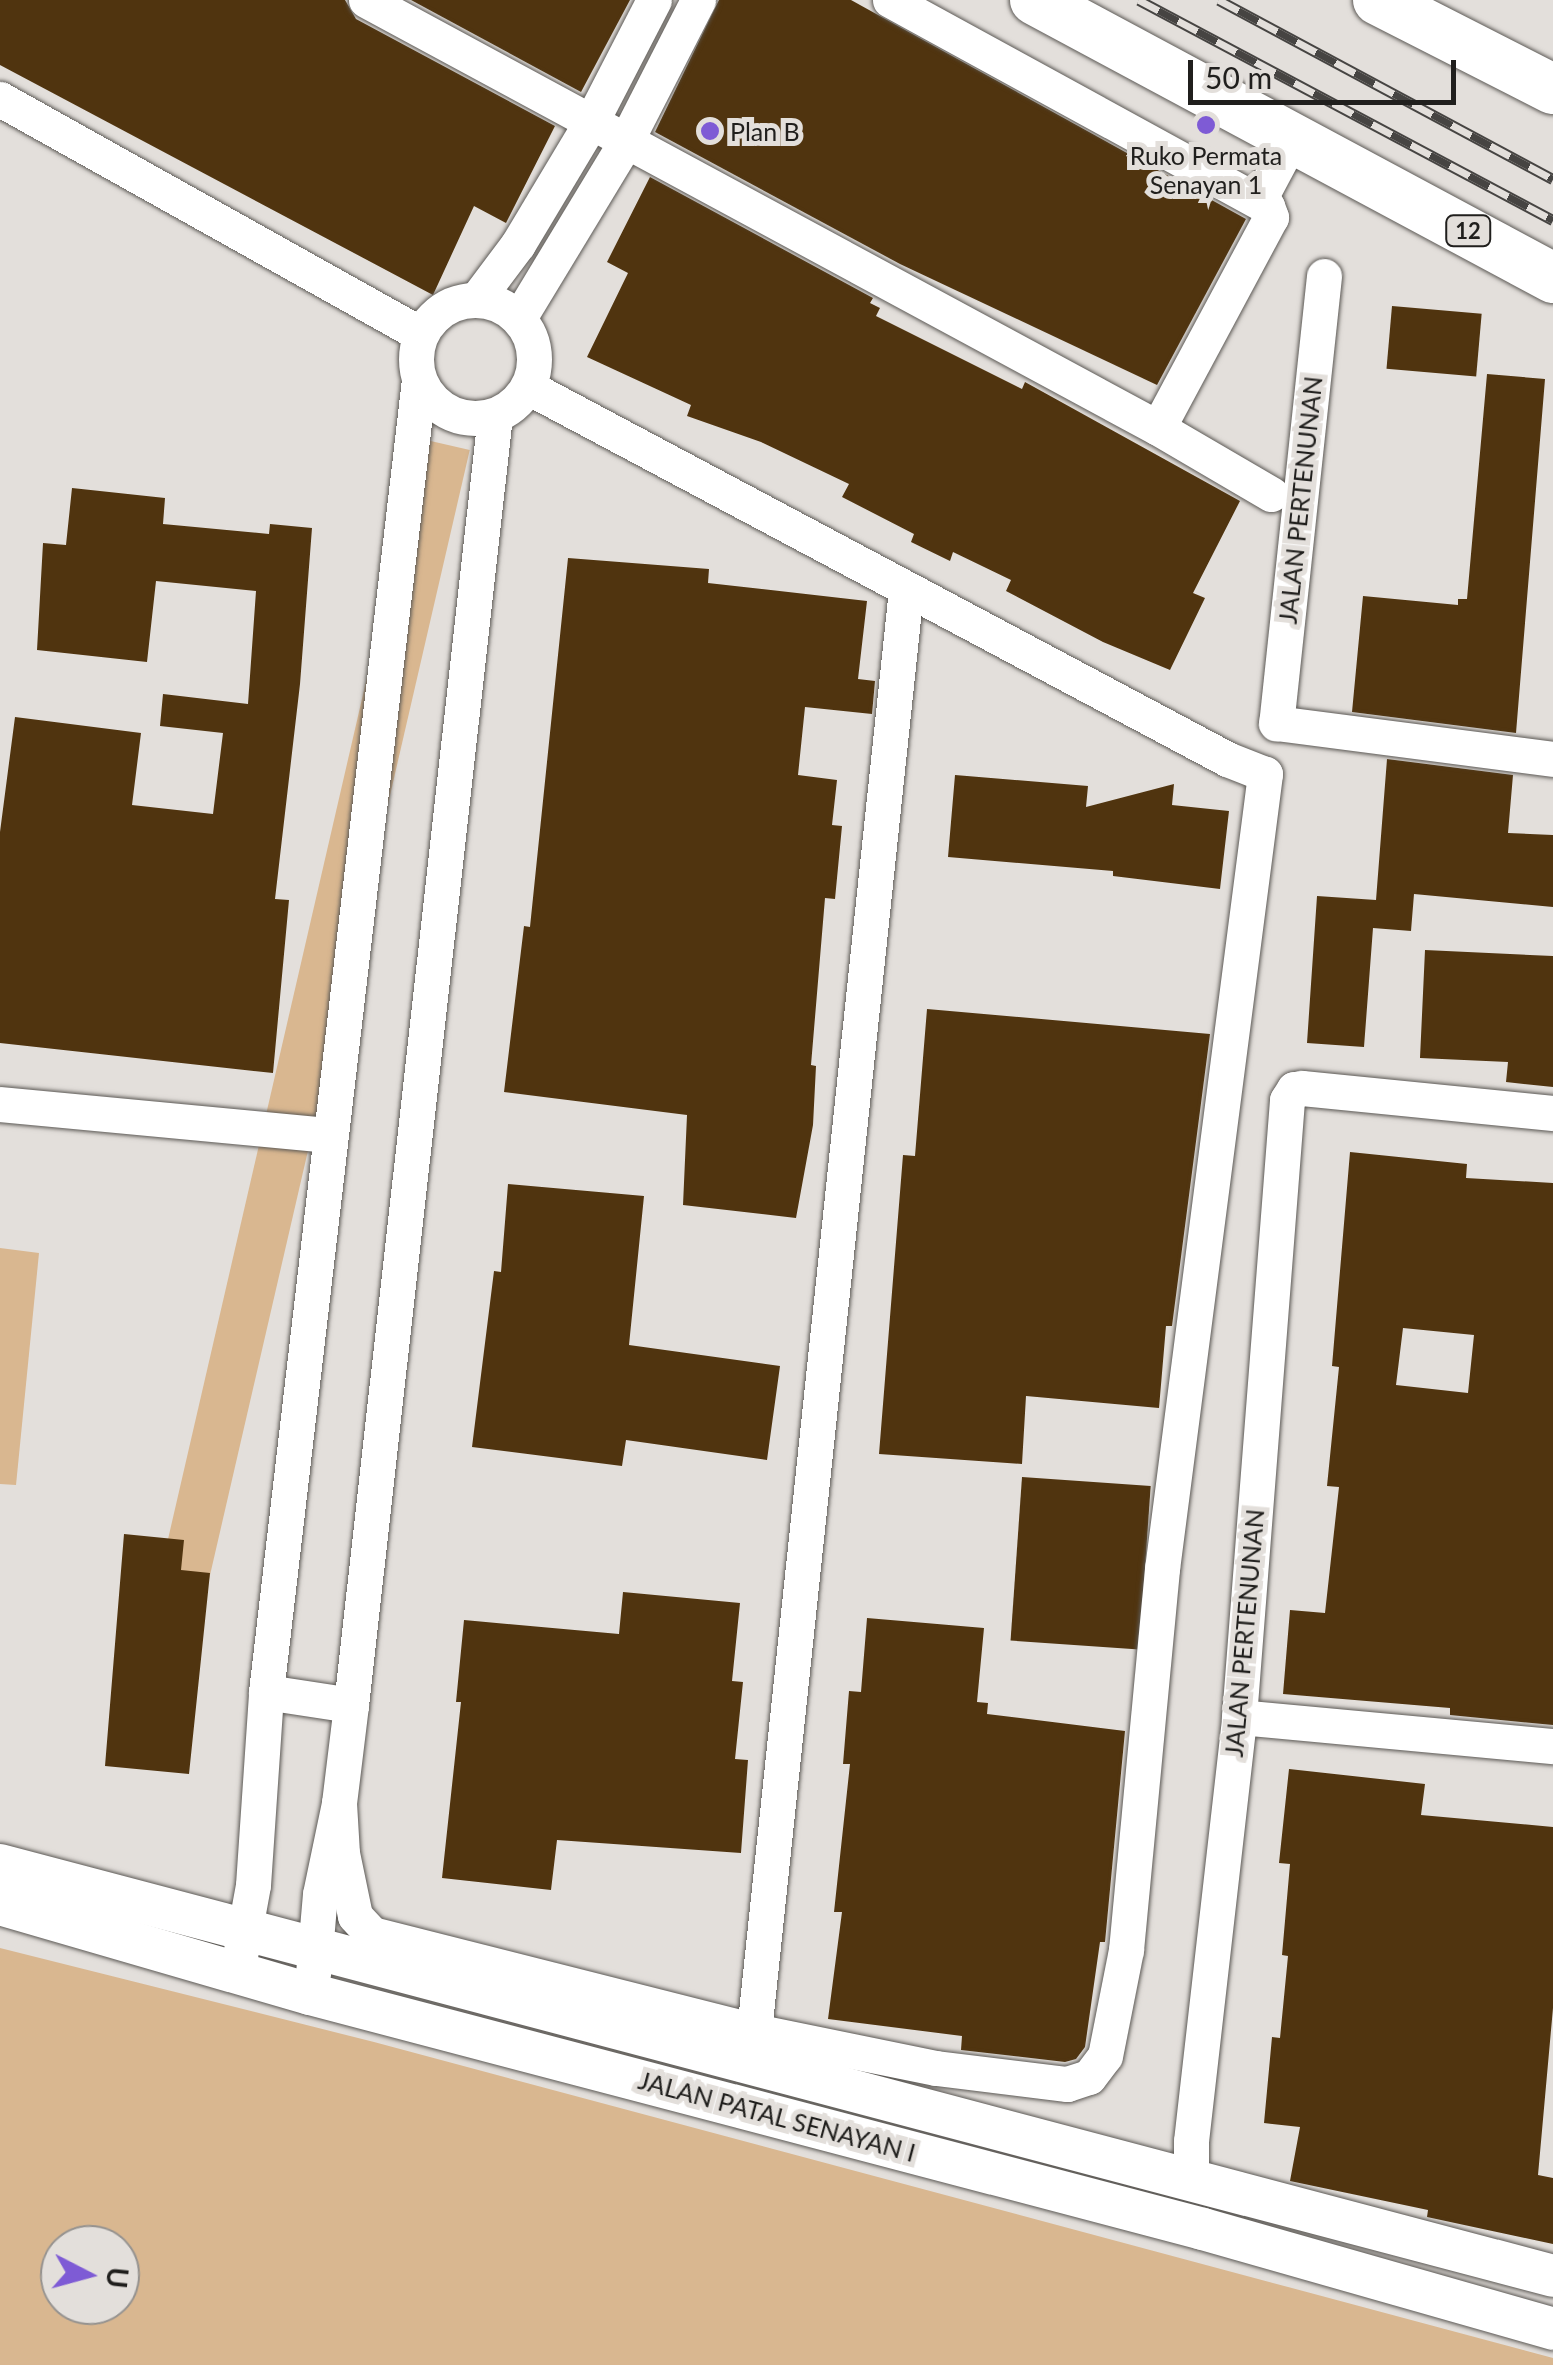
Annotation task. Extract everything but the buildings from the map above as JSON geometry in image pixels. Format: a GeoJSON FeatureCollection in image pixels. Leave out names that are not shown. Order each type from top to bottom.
{"type":"FeatureCollection","features":[{"type":"Feature","properties":{"kind":"highway","name":"12"},"geometry":{"type":"LineString","coordinates":[[1036,0],[1553,278]]}},
{"type":"Feature","properties":{"kind":"highway"},"geometry":{"type":"LineString","coordinates":[[1378,0],[1547,74]]}},
{"type":"Feature","properties":{"kind":"main road","name":"JALAN PATAL SENAYAN I"},"geometry":{"type":"LineString","coordinates":[[0,1865],[241,1952],[310,1994],[1203,2228],[1553,2329]]}},
{"type":"Feature","properties":{"kind":"main road","name":"JALAN PATAL SENAYAN I"},"geometry":{"type":"LineString","coordinates":[[0,1904],[241,1952],[316,1950],[1553,2276]]}},
{"type":"Feature","properties":{"kind":"street"},"geometry":{"type":"LineString","coordinates":[[366,0],[1158,428],[1271,494]]}},
{"type":"Feature","properties":{"kind":"street"},"geometry":{"type":"LineString","coordinates":[[476,300],[518,244],[592,122],[654,0]]}},
{"type":"Feature","properties":{"kind":"street"},"geometry":{"type":"LineString","coordinates":[[519,318],[626,141],[698,0]]}},
{"type":"Feature","properties":{"kind":"street"},"geometry":{"type":"LineString","coordinates":[[890,0],[1260,198],[1271,216],[1158,428]]}},
{"type":"Feature","properties":{"kind":"street"},"geometry":{"type":"LineString","coordinates":[[0,101],[421,334]]}},
{"type":"Feature","properties":{"kind":"street"},"geometry":{"type":"LineString","coordinates":[[1260,198],[1293,136]]}},
{"type":"Feature","properties":{"kind":"street","name":"JALAN PERTENUNAN"},"geometry":{"type":"LineString","coordinates":[[1324,276],[1276,723],[1553,759]]}},
{"type":"Feature","properties":{"kind":"street"},"geometry":{"type":"LineString","coordinates":[[241,1952],[266,1692],[419,380],[415,357],[421,334],[444,309],[476,300],[499,304],[519,318],[531,339],[534,363],[528,387],[514,404],[495,416],[472,419],[449,414],[431,400],[419,380]]}},
{"type":"Feature","properties":{"kind":"street"},"geometry":{"type":"LineString","coordinates":[[339,1802],[342,1853],[356,1916],[372,1934],[754,2031],[936,2068],[1068,2084],[1090,2077],[1105,2056],[1126,1950],[1162,1569],[1265,774],[1227,760],[528,387]]}},
{"type":"Feature","properties":{"kind":"street"},"geometry":{"type":"LineString","coordinates":[[310,1994],[320,1894],[339,1802],[351,1705],[495,416]]}},
{"type":"Feature","properties":{"kind":"street"},"geometry":{"type":"LineString","coordinates":[[754,2031],[906,590]]}},
{"type":"Feature","properties":{"kind":"street","name":"JALAN PERTENUNAN"},"geometry":{"type":"LineString","coordinates":[[1192,2178],[1191,2141],[1239,1717],[1287,1100],[1294,1089],[1553,1113]]}},
{"type":"Feature","properties":{"kind":"street"},"geometry":{"type":"LineString","coordinates":[[0,1104],[331,1135]]}},
{"type":"Feature","properties":{"kind":"street"},"geometry":{"type":"LineString","coordinates":[[266,1692],[351,1705]]}},
{"type":"Feature","properties":{"kind":"street"},"geometry":{"type":"LineString","coordinates":[[1239,1717],[1553,1746]]}},
{"type":"Feature","properties":{"kind":"shaded area"},"geometry":{"type":"Polygon","coordinates":[[[422,439],[470,450],[193,1650],[145,1639],[422,439]]]}},
{"type":"Feature","properties":{"kind":"shaded area"},"geometry":{"type":"Polygon","coordinates":[[[0,1248],[39,1253],[16,1485],[0,1484],[0,1248]]]}},
{"type":"Feature","properties":{"kind":"shaded area"},"geometry":{"type":"Polygon","coordinates":[[[0,1948],[374,2042],[1553,2358],[1553,2365],[0,2365],[0,1948]]]}},
{"type":"Feature","properties":{"kind":"railway"},"geometry":{"type":"LineString","coordinates":[[1139,0],[1553,220]]}},
{"type":"Feature","properties":{"kind":"railway"},"geometry":{"type":"LineString","coordinates":[[1219,0],[1553,179]]}},
{"type":"Feature","properties":{"kind":"place","name":"Ruko Permata Senayan 1"},"geometry":{"type":"Point","coordinates":[1206,125]}},
{"type":"Feature","properties":{"kind":"place","name":"Plan B"},"geometry":{"type":"Point","coordinates":[710,131]}}]}
